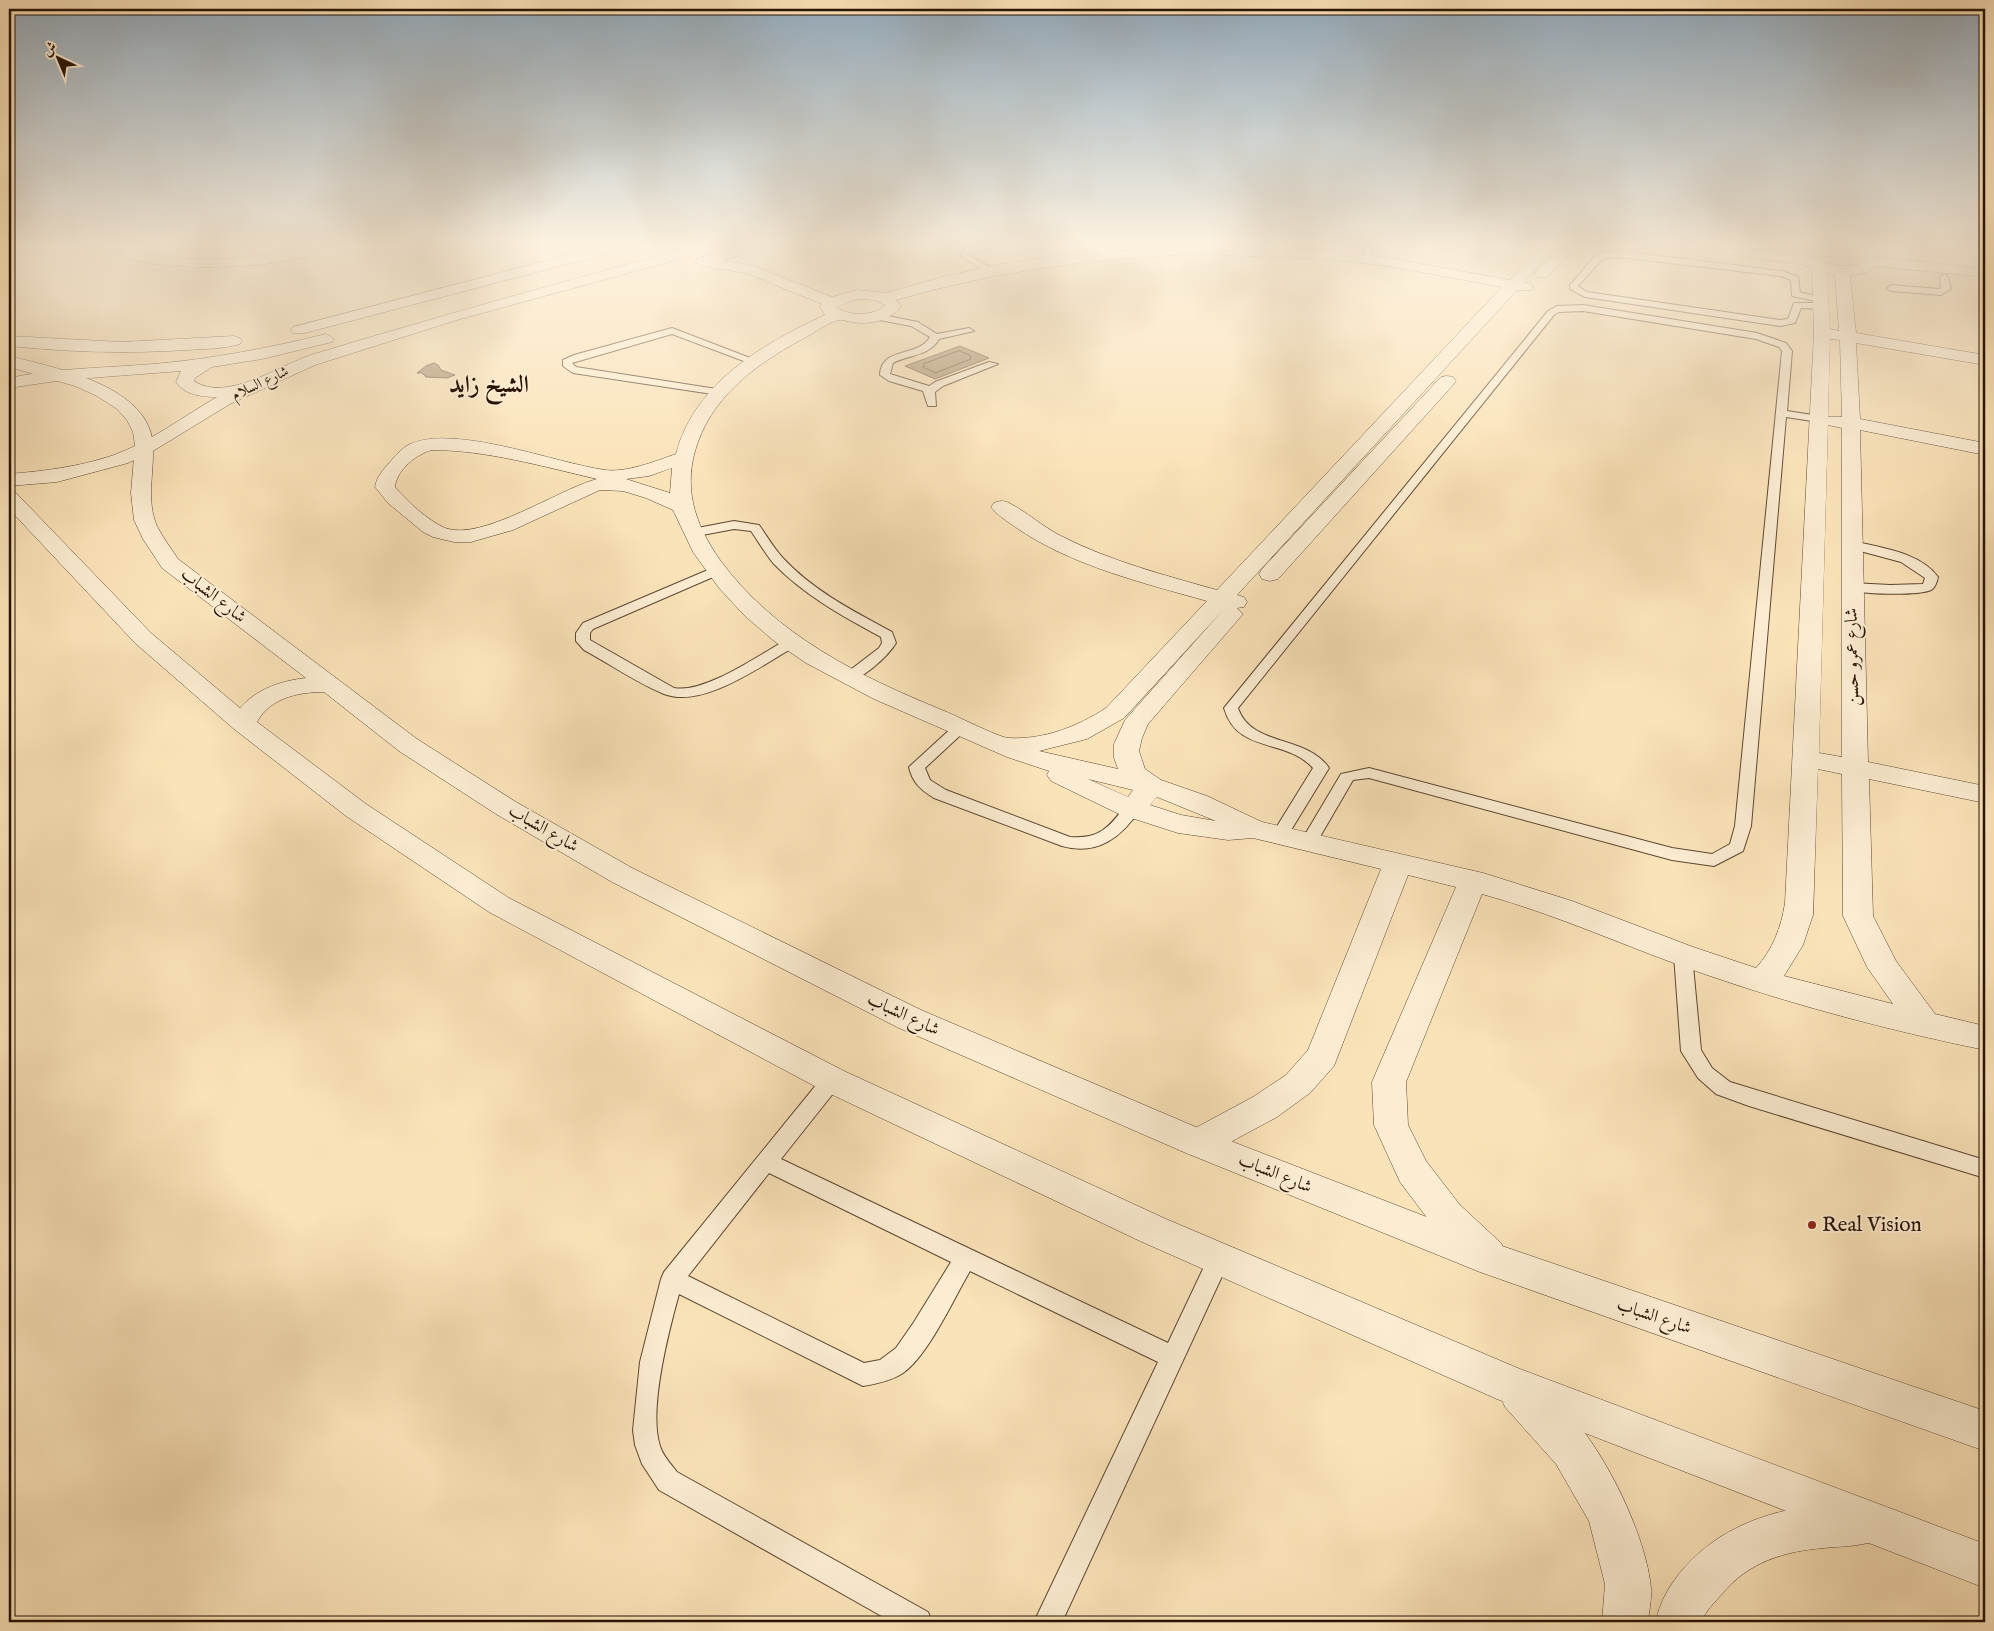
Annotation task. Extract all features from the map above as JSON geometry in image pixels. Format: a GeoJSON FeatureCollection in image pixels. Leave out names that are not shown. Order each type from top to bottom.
{"type":"FeatureCollection","features":[{"type":"Feature","properties":{"kind":"street"},"geometry":{"type":"LineString","coordinates":[[281,334],[346,319]]}},
{"type":"Feature","properties":{"kind":"street"},"geometry":{"type":"LineString","coordinates":[[353,319],[367,328]]}},
{"type":"Feature","properties":{"kind":"street","name":"شارع السلام"},"geometry":{"type":"LineString","coordinates":[[9,383],[53,375],[155,369],[207,363],[308,344],[399,319]]}},
{"type":"Feature","properties":{"kind":"street","name":"شارع السلام"},"geometry":{"type":"LineString","coordinates":[[9,480],[58,476],[91,469],[121,459],[146,447],[197,415],[251,386],[309,361],[446,319]]}},
{"type":"Feature","properties":{"kind":"street"},"geometry":{"type":"LineString","coordinates":[[817,319],[753,361],[719,392],[702,414],[689,437],[683,458],[680,506],[692,533],[715,571],[735,596],[760,620],[791,643],[850,677],[902,703],[1039,760],[1151,786],[1207,804],[1266,832],[1473,880],[1573,912],[1683,955],[1763,981],[1985,1038]]}},
{"type":"Feature","properties":{"kind":"street"},"geometry":{"type":"LineString","coordinates":[[1151,786],[1132,772],[1126,753],[1128,736],[1138,720],[1232,600],[1333,477],[1448,352],[1484,319]]}},
{"type":"Feature","properties":{"kind":"street"},"geometry":{"type":"LineString","coordinates":[[1005,746],[1071,737],[1096,727],[1115,713],[1356,482],[1469,356],[1496,319]]}},
{"type":"Feature","properties":{"kind":"street"},"geometry":{"type":"LineString","coordinates":[[1763,981],[1779,964],[1797,925],[1814,559],[1822,319]]}},
{"type":"Feature","properties":{"kind":"street","name":"شارع عمرو حسن"},"geometry":{"type":"LineString","coordinates":[[1843,319],[1848,337],[1851,423],[1858,916],[1883,968],[1925,1024]]}},
{"type":"Feature","properties":{"kind":"street"},"geometry":{"type":"LineString","coordinates":[[1822,333],[1985,360]]}},
{"type":"Feature","properties":{"kind":"street"},"geometry":{"type":"LineString","coordinates":[[9,341],[53,347],[139,348],[252,338]]}},
{"type":"Feature","properties":{"kind":"street"},"geometry":{"type":"LineString","coordinates":[[309,361],[366,355],[413,345]]}},
{"type":"Feature","properties":{"kind":"street"},"geometry":{"type":"LineString","coordinates":[[1448,352],[1469,356]]}},
{"type":"Feature","properties":{"kind":"street","name":"شارع الشباب"},"geometry":{"type":"LineString","coordinates":[[9,360],[87,385],[120,402],[134,415],[142,430],[146,447],[143,512],[148,530],[170,563],[408,745],[506,808],[622,875],[910,1019],[1198,1143],[1493,1260],[1985,1431]]}},
{"type":"Feature","properties":{"kind":"street"},"geometry":{"type":"LineString","coordinates":[[207,363],[187,375],[185,382],[190,387],[216,391],[251,386]]}},
{"type":"Feature","properties":{"kind":"street"},"geometry":{"type":"LineString","coordinates":[[1819,419],[1920,435],[1985,449]]}},
{"type":"Feature","properties":{"kind":"street"},"geometry":{"type":"LineString","coordinates":[[1368,439],[1390,444]]}},
{"type":"Feature","properties":{"kind":"street"},"geometry":{"type":"LineString","coordinates":[[680,506],[640,489],[606,480],[532,458],[448,444],[432,444],[417,448],[408,454],[386,479],[385,487],[390,495],[440,533],[463,536],[491,532],[606,480],[649,470],[683,458]]}},
{"type":"Feature","properties":{"kind":"street"},"geometry":{"type":"LineString","coordinates":[[1333,477],[1356,482]]}},
{"type":"Feature","properties":{"kind":"street"},"geometry":{"type":"LineString","coordinates":[[9,497],[143,638],[243,724],[356,810],[499,905],[832,1080],[1218,1259],[1511,1386],[1985,1566]]}},
{"type":"Feature","properties":{"kind":"street"},"geometry":{"type":"LineString","coordinates":[[1001,507],[1024,526],[1073,551],[1232,600]]}},
{"type":"Feature","properties":{"kind":"street"},"geometry":{"type":"LineString","coordinates":[[1814,559],[1852,566]]}},
{"type":"Feature","properties":{"kind":"street"},"geometry":{"type":"LineString","coordinates":[[243,724],[247,713],[258,703],[273,694],[300,686],[328,685]]}},
{"type":"Feature","properties":{"kind":"street"},"geometry":{"type":"LineString","coordinates":[[1805,758],[1985,794]]}},
{"type":"Feature","properties":{"kind":"street"},"geometry":{"type":"LineString","coordinates":[[1039,760],[1059,774],[1133,808],[1194,827],[1266,832]]}},
{"type":"Feature","properties":{"kind":"street"},"geometry":{"type":"LineString","coordinates":[[1133,808],[1151,786]]}},
{"type":"Feature","properties":{"kind":"street"},"geometry":{"type":"LineString","coordinates":[[1198,1143],[1265,1107],[1298,1084],[1322,1057],[1398,863]]}},
{"type":"Feature","properties":{"kind":"street"},"geometry":{"type":"LineString","coordinates":[[1473,880],[1389,1082],[1391,1125],[1413,1171],[1447,1216],[1493,1260]]}},
{"type":"Feature","properties":{"kind":"street"},"geometry":{"type":"LineString","coordinates":[[1511,1386],[1546,1417],[1576,1455],[1601,1497],[1619,1542],[1628,1590],[1625,1622]]}},
{"type":"Feature","properties":{"kind":"street"},"geometry":{"type":"LineString","coordinates":[[1680,1622],[1681,1610],[1706,1574],[1741,1548],[1782,1531],[1829,1524],[1880,1526]]}},
{"type":"Feature","properties":{"kind":"lane"},"geometry":{"type":"LineString","coordinates":[[887,319],[911,324],[931,332],[935,337]]}},
{"type":"Feature","properties":{"kind":"lane"},"geometry":{"type":"LineString","coordinates":[[1266,832],[1318,775],[1320,768],[1316,760],[1307,753],[1254,735],[1240,728],[1232,718],[1231,708],[1546,319]]}},
{"type":"Feature","properties":{"kind":"lane"},"geometry":{"type":"LineString","coordinates":[[1308,843],[1347,777],[1369,773],[1672,854],[1714,860],[1737,847],[1743,826],[1786,351],[1783,345],[1772,340],[1649,319]]}},
{"type":"Feature","properties":{"kind":"lane"},"geometry":{"type":"LineString","coordinates":[[1754,319],[1780,323],[1792,321],[1793,319]]}},
{"type":"Feature","properties":{"kind":"lane"},"geometry":{"type":"LineString","coordinates":[[719,392],[574,370],[568,366],[567,362],[578,357],[672,331],[753,361]]}},
{"type":"Feature","properties":{"kind":"lane"},"geometry":{"type":"LineString","coordinates":[[935,337],[969,331]]}},
{"type":"Feature","properties":{"kind":"lane"},"geometry":{"type":"LineString","coordinates":[[935,337],[934,342],[928,346],[895,358],[887,363],[884,369],[885,375],[893,380],[915,384],[946,381],[993,364]]}},
{"type":"Feature","properties":{"kind":"lane"},"geometry":{"type":"LineString","coordinates":[[930,392],[946,381]]}},
{"type":"Feature","properties":{"kind":"lane"},"geometry":{"type":"LineString","coordinates":[[915,384],[930,392]]}},
{"type":"Feature","properties":{"kind":"lane"},"geometry":{"type":"LineString","coordinates":[[930,392],[932,404]]}},
{"type":"Feature","properties":{"kind":"lane"},"geometry":{"type":"LineString","coordinates":[[1781,413],[1819,419]]}},
{"type":"Feature","properties":{"kind":"lane"},"geometry":{"type":"LineString","coordinates":[[692,533],[734,525],[755,528],[777,558],[803,584],[836,607],[887,635],[889,643],[884,651],[850,677]]}},
{"type":"Feature","properties":{"kind":"lane"},"geometry":{"type":"LineString","coordinates":[[1908,560],[1924,568],[1932,577],[1928,587],[1908,590],[1882,590],[1852,566],[1908,560]]}},
{"type":"Feature","properties":{"kind":"lane"},"geometry":{"type":"LineString","coordinates":[[715,571],[588,626],[583,633],[583,640],[589,647],[653,682],[682,695],[697,694],[710,688],[791,643]]}},
{"type":"Feature","properties":{"kind":"lane"},"geometry":{"type":"LineString","coordinates":[[961,727],[917,767],[922,782],[940,794],[1068,842],[1085,844],[1100,842],[1113,834],[1133,808]]}},
{"type":"Feature","properties":{"kind":"lane"},"geometry":{"type":"LineString","coordinates":[[1683,955],[1691,1051],[1705,1072],[1723,1088],[1749,1098],[1985,1169]]}},
{"type":"Feature","properties":{"kind":"lane"},"geometry":{"type":"LineString","coordinates":[[832,1080],[672,1279],[663,1302],[659,1322],[644,1422],[647,1444],[655,1464],[668,1481],[918,1622]]}},
{"type":"Feature","properties":{"kind":"lane"},"geometry":{"type":"LineString","coordinates":[[766,1162],[1173,1357]]}},
{"type":"Feature","properties":{"kind":"lane"},"geometry":{"type":"LineString","coordinates":[[672,1279],[864,1375],[881,1372],[897,1363],[909,1349],[966,1258]]}},
{"type":"Feature","properties":{"kind":"lane"},"geometry":{"type":"LineString","coordinates":[[1048,1622],[1218,1259]]}},
{"type":"Feature","properties":{"kind":"water"},"geometry":{"type":"Polygon","coordinates":[[[960,346],[989,358],[935,379],[905,366],[960,346]]]}},
{"type":"Feature","properties":{"kind":"water"},"geometry":{"type":"Polygon","coordinates":[[[434,363],[441,370],[455,375],[447,378],[426,377],[422,373],[417,373],[434,363]]]}},
{"type":"Feature","properties":{"kind":"place","name":"Real Vision"},"geometry":{"type":"Point","coordinates":[1812,1225]}},
{"type":"Feature","properties":{"kind":"district","name":"الشيخ زايد"},"geometry":{"type":"Point","coordinates":[489,385]}}]}
